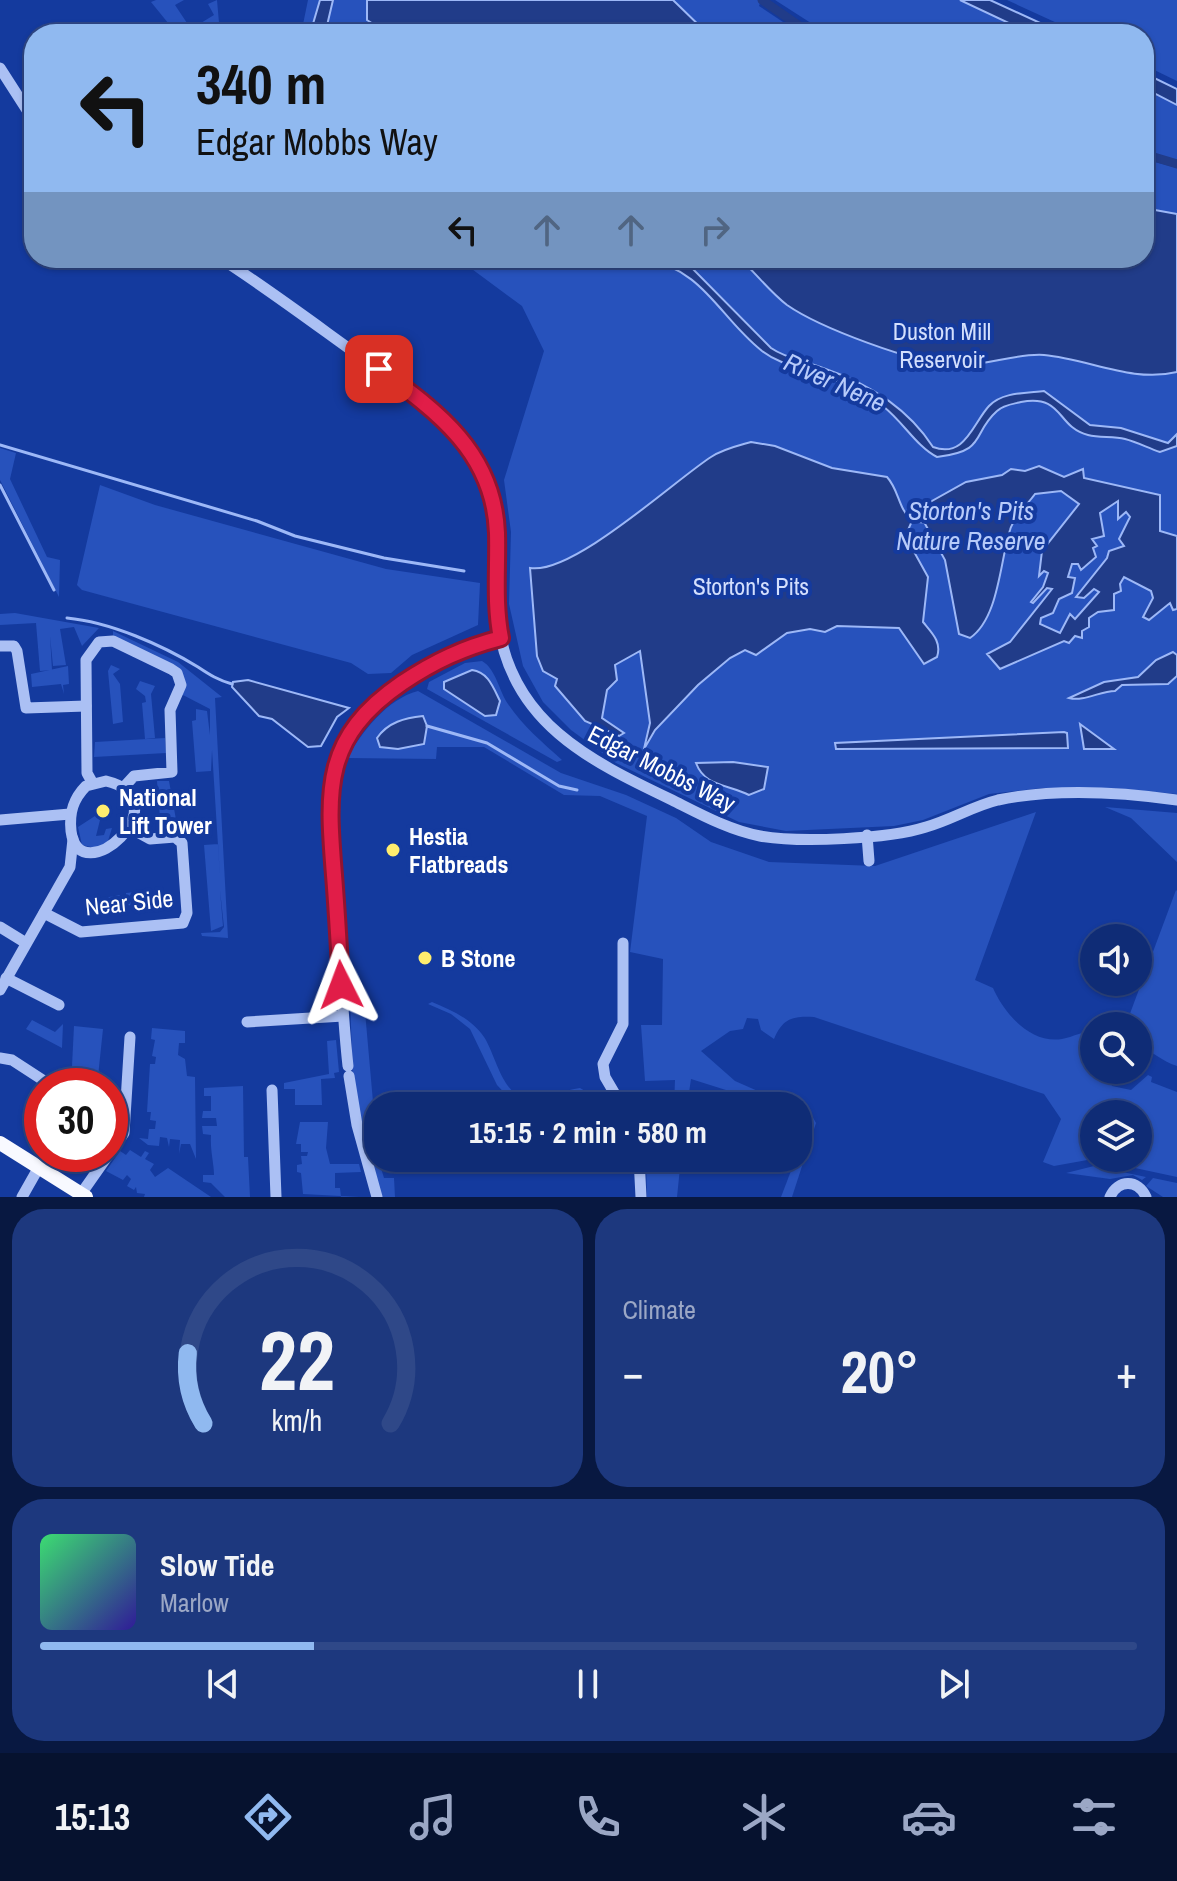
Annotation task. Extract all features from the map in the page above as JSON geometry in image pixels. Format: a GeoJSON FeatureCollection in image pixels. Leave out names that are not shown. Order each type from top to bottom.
{"type":"FeatureCollection","features":[{"type":"Feature","properties":{"kind":"main road"},"geometry":{"type":"LineString","coordinates":[[0,1143],[24,1158]]}},
{"type":"Feature","properties":{"kind":"main road"},"geometry":{"type":"LineString","coordinates":[[47,1172],[84,1196]]}},
{"type":"Feature","properties":{"kind":"street"},"geometry":{"type":"LineString","coordinates":[[0,68],[24,105]]}},
{"type":"Feature","properties":{"kind":"street","name":"Edgar Mobbs Way"},"geometry":{"type":"LineString","coordinates":[[234,268],[426,403],[464,440],[482,470],[496,513],[496,601],[501,638],[515,677],[539,715],[573,748],[602,766],[718,823],[752,834],[787,839],[916,830],[986,803],[1019,797],[1104,794],[1177,800]]}},
{"type":"Feature","properties":{"kind":"street"},"geometry":{"type":"LineString","coordinates":[[377,1197],[357,1125],[348,1071],[329,810],[332,776],[341,748],[362,716],[385,695],[441,657],[501,638]]}},
{"type":"Feature","properties":{"kind":"street"},"geometry":{"type":"LineString","coordinates":[[92,782],[87,773],[86,660],[99,642],[113,641],[171,669],[180,679],[170,710],[172,772],[134,776],[123,788]]}},
{"type":"Feature","properties":{"kind":"street"},"geometry":{"type":"LineString","coordinates":[[0,646],[14,646],[17,651],[26,708],[86,706]]}},
{"type":"Feature","properties":{"kind":"street"},"geometry":{"type":"LineString","coordinates":[[0,990],[70,865],[73,839],[70,814],[76,799],[92,782],[106,781],[123,788],[133,807],[130,828],[116,844],[70,865]]}},
{"type":"Feature","properties":{"kind":"street"},"geometry":{"type":"LineString","coordinates":[[0,820],[70,814]]}},
{"type":"Feature","properties":{"kind":"street","name":"Near Side"},"geometry":{"type":"LineString","coordinates":[[44,913],[81,932],[183,923],[187,913],[182,843],[175,837],[150,839],[130,828]]}},
{"type":"Feature","properties":{"kind":"street"},"geometry":{"type":"LineString","coordinates":[[867,835],[869,861]]}},
{"type":"Feature","properties":{"kind":"street"},"geometry":{"type":"LineString","coordinates":[[73,839],[81,849],[95,853]]}},
{"type":"Feature","properties":{"kind":"street"},"geometry":{"type":"LineString","coordinates":[[0,927],[26,943]]}},
{"type":"Feature","properties":{"kind":"street"},"geometry":{"type":"LineString","coordinates":[[614,1092],[605,1077],[603,1064],[623,1024],[623,943]]}},
{"type":"Feature","properties":{"kind":"street"},"geometry":{"type":"LineString","coordinates":[[6,978],[59,1005]]}},
{"type":"Feature","properties":{"kind":"street"},"geometry":{"type":"LineString","coordinates":[[247,1022],[343,1016]]}},
{"type":"Feature","properties":{"kind":"street"},"geometry":{"type":"LineString","coordinates":[[128,1069],[130,1037]]}},
{"type":"Feature","properties":{"kind":"street"},"geometry":{"type":"LineString","coordinates":[[0,1058],[12,1060],[24,1068]]}},
{"type":"Feature","properties":{"kind":"street"},"geometry":{"type":"LineString","coordinates":[[272,1090],[276,1197]]}},
{"type":"Feature","properties":{"kind":"street"},"geometry":{"type":"LineString","coordinates":[[22,1197],[36,1172]]}},
{"type":"Feature","properties":{"kind":"street"},"geometry":{"type":"LineString","coordinates":[[84,1196],[99,1172]]}},
{"type":"Feature","properties":{"kind":"street"},"geometry":{"type":"LineString","coordinates":[[640,1172],[641,1197]]}},
{"type":"Feature","properties":{"kind":"street"},"geometry":{"type":"LineString","coordinates":[[1110,1197],[1121,1184],[1133,1184],[1147,1195]]}},
{"type":"Feature","properties":{"kind":"green space"},"geometry":{"type":"Polygon","coordinates":[[[184,0],[175,5],[188,24],[169,24],[151,2],[184,0]]]}},
{"type":"Feature","properties":{"kind":"green space"},"geometry":{"type":"Polygon","coordinates":[[[217,0],[219,24],[199,24],[214,15],[208,4],[217,0]]]}},
{"type":"Feature","properties":{"kind":"green space"},"geometry":{"type":"Polygon","coordinates":[[[308,0],[761,0],[759,6],[786,24],[303,24],[308,0]]]}},
{"type":"Feature","properties":{"kind":"green space"},"geometry":{"type":"Polygon","coordinates":[[[775,0],[973,0],[1027,24],[812,24],[775,0]]]}},
{"type":"Feature","properties":{"kind":"green space"},"geometry":{"type":"Polygon","coordinates":[[[1007,0],[1177,0],[1177,81],[1154,70],[1154,24],[1059,24],[1007,0]]]}},
{"type":"Feature","properties":{"kind":"green space"},"geometry":{"type":"Polygon","coordinates":[[[1154,85],[1177,97],[1177,160],[1154,154],[1154,85]]]}},
{"type":"Feature","properties":{"kind":"green space","name":"Storton's Pits"},"geometry":{"type":"Polygon","coordinates":[[[1154,162],[1177,168],[1177,794],[1111,788],[1042,788],[989,794],[923,820],[894,826],[786,831],[739,822],[616,763],[571,730],[543,702],[523,666],[509,604],[511,532],[504,480],[544,351],[522,306],[471,268],[1154,268],[1154,162]]]}},
{"type":"Feature","properties":{"kind":"green space"},"geometry":{"type":"Polygon","coordinates":[[[0,448],[16,453],[10,479],[47,557],[60,560],[59,597],[0,480],[0,448]]]}},
{"type":"Feature","properties":{"kind":"green space"},"geometry":{"type":"Polygon","coordinates":[[[100,485],[155,505],[386,569],[480,583],[478,625],[412,655],[391,673],[368,674],[351,663],[82,590],[77,585],[100,485]]]}},
{"type":"Feature","properties":{"kind":"green space"},"geometry":{"type":"Polygon","coordinates":[[[15,613],[99,628],[82,646],[74,627],[60,629],[66,665],[53,666],[50,636],[52,670],[40,671],[36,623],[0,625],[0,614],[15,613]]]}},
{"type":"Feature","properties":{"kind":"green space"},"geometry":{"type":"Polygon","coordinates":[[[113,631],[178,662],[222,697],[215,698],[228,938],[202,936],[201,933],[220,932],[224,927],[220,890],[223,926],[211,931],[204,845],[218,844],[212,750],[211,771],[196,772],[192,721],[196,720],[196,709],[207,711],[210,735],[210,709],[181,694],[184,682],[113,638],[113,631]]]}},
{"type":"Feature","properties":{"kind":"green space"},"geometry":{"type":"Polygon","coordinates":[[[482,661],[491,669],[514,712],[562,760],[557,762],[427,689],[429,682],[465,663],[482,661]]]}},
{"type":"Feature","properties":{"kind":"green space"},"geometry":{"type":"Polygon","coordinates":[[[111,665],[120,669],[113,674],[120,684],[123,722],[113,724],[108,671],[111,665]]]}},
{"type":"Feature","properties":{"kind":"green space"},"geometry":{"type":"Polygon","coordinates":[[[68,666],[69,684],[63,685],[64,694],[61,684],[32,687],[31,674],[68,666]]]}},
{"type":"Feature","properties":{"kind":"green space"},"geometry":{"type":"Polygon","coordinates":[[[140,681],[155,686],[151,694],[155,738],[145,739],[142,703],[146,702],[145,696],[136,689],[140,681]]]}},
{"type":"Feature","properties":{"kind":"green space"},"geometry":{"type":"Polygon","coordinates":[[[418,691],[561,773],[626,795],[676,818],[711,842],[769,862],[875,866],[1036,812],[975,980],[993,988],[1011,1016],[1029,1032],[1050,1039],[1080,1034],[1080,1084],[1112,1084],[1131,1090],[1138,1084],[1152,1082],[1177,1092],[1177,1177],[1152,1172],[1152,1100],[1080,1100],[1080,1161],[1054,1166],[1043,1162],[1061,1119],[1044,1094],[814,1017],[790,1020],[774,1039],[761,1030],[758,1019],[747,1018],[743,1029],[730,1031],[701,1051],[735,1081],[760,1092],[732,1092],[691,1079],[689,1092],[675,1092],[675,1080],[645,1081],[641,1025],[662,1025],[663,959],[630,952],[647,816],[600,796],[564,795],[484,747],[437,747],[436,759],[347,758],[376,718],[396,701],[418,691]]]}},
{"type":"Feature","properties":{"kind":"green space"},"geometry":{"type":"Polygon","coordinates":[[[165,738],[166,753],[94,757],[95,742],[165,738]]]}},
{"type":"Feature","properties":{"kind":"green space"},"geometry":{"type":"Polygon","coordinates":[[[157,781],[169,781],[177,825],[170,826],[171,833],[155,834],[160,818],[157,781]]]}},
{"type":"Feature","properties":{"kind":"green space"},"geometry":{"type":"Polygon","coordinates":[[[1105,807],[1177,813],[1177,862],[1131,818],[1105,807]]]}},
{"type":"Feature","properties":{"kind":"green space"},"geometry":{"type":"Polygon","coordinates":[[[95,816],[100,820],[96,836],[104,835],[106,829],[112,828],[107,844],[95,848],[82,845],[78,827],[95,816]]]}},
{"type":"Feature","properties":{"kind":"green space"},"geometry":{"type":"Polygon","coordinates":[[[1176,890],[1177,1066],[1152,1053],[1152,1012],[1131,1012],[1137,996],[1152,996],[1152,954],[1176,890]]]}},
{"type":"Feature","properties":{"kind":"green space"},"geometry":{"type":"Polygon","coordinates":[[[147,891],[151,903],[103,908],[104,898],[120,895],[120,899],[126,899],[126,893],[136,892],[142,898],[142,892],[147,891]]]}},
{"type":"Feature","properties":{"kind":"green space"},"geometry":{"type":"Polygon","coordinates":[[[363,989],[372,1092],[364,1092],[364,1132],[353,1087],[350,995],[363,989]]]}},
{"type":"Feature","properties":{"kind":"green space"},"geometry":{"type":"Polygon","coordinates":[[[432,1002],[461,1016],[479,1031],[505,1082],[514,1092],[504,1092],[497,1085],[470,1029],[451,1014],[428,1004],[432,1002]]]}},
{"type":"Feature","properties":{"kind":"green space"},"geometry":{"type":"Polygon","coordinates":[[[32,1020],[55,1032],[63,1024],[62,1048],[26,1029],[32,1020]]]}},
{"type":"Feature","properties":{"kind":"green space"},"geometry":{"type":"Polygon","coordinates":[[[74,1026],[103,1029],[99,1068],[72,1068],[74,1026]]]}},
{"type":"Feature","properties":{"kind":"green space"},"geometry":{"type":"Polygon","coordinates":[[[152,1028],[185,1031],[185,1043],[179,1043],[178,1055],[185,1059],[187,1076],[195,1077],[196,1159],[190,1144],[181,1144],[179,1154],[180,1140],[170,1139],[169,1147],[167,1138],[160,1137],[159,1146],[148,1145],[139,1138],[148,1139],[149,1129],[155,1129],[156,1121],[150,1120],[151,1112],[147,1112],[150,1064],[155,1064],[156,1057],[152,1056],[155,1040],[151,1039],[152,1028]]]}},
{"type":"Feature","properties":{"kind":"green space"},"geometry":{"type":"Polygon","coordinates":[[[336,1040],[339,1072],[334,1073],[335,1078],[321,1079],[322,1105],[295,1105],[295,1089],[284,1089],[284,1083],[329,1074],[327,1041],[336,1040]]]}},
{"type":"Feature","properties":{"kind":"green space"},"geometry":{"type":"Polygon","coordinates":[[[243,1086],[244,1157],[248,1157],[250,1197],[225,1197],[211,1183],[203,1182],[203,1175],[214,1175],[211,1135],[203,1134],[202,1126],[217,1126],[216,1118],[202,1118],[203,1111],[211,1111],[211,1096],[204,1096],[204,1088],[243,1086]]]}},
{"type":"Feature","properties":{"kind":"green space"},"geometry":{"type":"Polygon","coordinates":[[[580,1088],[587,1092],[564,1092],[580,1088]]]}},
{"type":"Feature","properties":{"kind":"green space"},"geometry":{"type":"Polygon","coordinates":[[[300,1122],[328,1122],[326,1148],[330,1164],[359,1164],[361,1172],[335,1173],[335,1188],[340,1188],[341,1196],[303,1194],[297,1165],[302,1164],[301,1156],[307,1156],[308,1152],[301,1152],[301,1144],[296,1144],[300,1122]]]}},
{"type":"Feature","properties":{"kind":"green space"},"geometry":{"type":"Polygon","coordinates":[[[130,1150],[141,1157],[145,1151],[149,1153],[145,1159],[154,1164],[150,1170],[155,1177],[168,1168],[211,1197],[144,1197],[145,1194],[137,1193],[136,1187],[134,1190],[127,1186],[131,1179],[127,1175],[123,1180],[108,1172],[128,1172],[130,1150]]]}},
{"type":"Feature","properties":{"kind":"green space"},"geometry":{"type":"Polygon","coordinates":[[[1080,1170],[1080,1172],[1122,1172],[1146,1177],[1142,1180],[1133,1175],[1110,1179],[1066,1173],[1080,1170]]]}},
{"type":"Feature","properties":{"kind":"green space"},"geometry":{"type":"Polygon","coordinates":[[[374,1172],[382,1172],[384,1178],[394,1178],[395,1197],[380,1197],[374,1172]]]}},
{"type":"Feature","properties":{"kind":"green space"},"geometry":{"type":"Polygon","coordinates":[[[646,1172],[680,1172],[677,1197],[647,1197],[646,1172]]]}},
{"type":"Feature","properties":{"kind":"green space"},"geometry":{"type":"Polygon","coordinates":[[[791,1172],[800,1172],[792,1197],[781,1197],[791,1172]]]}},
{"type":"Feature","properties":{"kind":"green space"},"geometry":{"type":"Polygon","coordinates":[[[1153,1178],[1177,1183],[1177,1197],[1163,1197],[1146,1186],[1153,1178]]]}},
{"type":"Feature","properties":{"kind":"water"},"geometry":{"type":"Polygon","coordinates":[[[320,0],[333,0],[327,24],[313,24],[320,0]]]}},
{"type":"Feature","properties":{"kind":"water"},"geometry":{"type":"Polygon","coordinates":[[[367,0],[673,0],[698,24],[373,24],[367,20],[367,0]]]}},
{"type":"Feature","properties":{"kind":"water"},"geometry":{"type":"Polygon","coordinates":[[[960,0],[990,0],[1042,24],[1011,24],[960,0]]]}},
{"type":"Feature","properties":{"kind":"water"},"geometry":{"type":"Polygon","coordinates":[[[1154,78],[1177,89],[1177,105],[1154,93],[1154,78]]]}},
{"type":"Feature","properties":{"kind":"water","name":"Duston Mill Reservoir"},"geometry":{"type":"Polygon","coordinates":[[[1154,210],[1177,214],[1177,372],[1160,375],[1127,373],[1044,355],[965,365],[936,363],[868,343],[821,324],[780,300],[749,268],[1154,268],[1154,210]]]}},
{"type":"Feature","properties":{"kind":"water"},"geometry":{"type":"Polygon","coordinates":[[[672,268],[692,268],[777,352],[839,374],[885,398],[911,420],[933,447],[944,449],[961,444],[994,401],[1015,394],[1044,391],[1090,425],[1121,428],[1168,443],[1177,434],[1177,446],[1160,452],[1125,439],[1088,435],[1070,425],[1053,407],[1035,401],[1002,407],[989,419],[972,446],[937,457],[884,407],[840,382],[786,364],[762,351],[696,283],[672,268]]]}},
{"type":"Feature","properties":{"kind":"water"},"geometry":{"type":"Polygon","coordinates":[[[751,442],[775,446],[832,468],[887,477],[912,521],[908,530],[913,550],[928,577],[923,622],[937,642],[937,657],[924,664],[899,628],[837,626],[825,632],[810,629],[787,633],[756,655],[745,650],[730,658],[698,685],[655,730],[644,749],[650,723],[640,651],[615,665],[617,680],[607,690],[602,718],[624,733],[619,736],[585,721],[555,686],[557,679],[543,671],[537,656],[530,568],[549,566],[571,557],[623,524],[711,457],[751,442]]]}},
{"type":"Feature","properties":{"kind":"water","name":"Storton's Pits Nature Reserve"},"geometry":{"type":"Polygon","coordinates":[[[1039,466],[1064,477],[1083,469],[1084,478],[1160,495],[1160,531],[1177,536],[1177,609],[1173,610],[1170,603],[1149,620],[1143,617],[1153,598],[1151,591],[1124,577],[1120,584],[1121,591],[1114,594],[1114,610],[1098,612],[1089,618],[1089,627],[1082,631],[1082,638],[1075,636],[1069,643],[1064,641],[1000,669],[987,654],[1010,642],[1052,589],[1047,588],[1031,602],[1043,587],[1048,573],[1044,571],[1039,576],[1042,551],[1079,504],[1061,491],[1035,494],[1017,516],[1010,530],[987,617],[970,638],[959,634],[945,560],[924,522],[923,506],[966,482],[1002,475],[1011,469],[1025,471],[1039,466]],[[1118,501],[1100,513],[1104,536],[1092,539],[1097,546],[1093,548],[1096,557],[1081,570],[1078,564],[1072,564],[1068,577],[1075,578],[1072,593],[1059,599],[1053,613],[1041,618],[1040,624],[1060,633],[1070,614],[1075,619],[1099,592],[1094,589],[1084,598],[1076,597],[1107,558],[1109,551],[1124,546],[1119,539],[1130,517],[1126,512],[1118,519],[1118,501]]]}},
{"type":"Feature","properties":{"kind":"water"},"geometry":{"type":"Polygon","coordinates":[[[1173,652],[1177,655],[1177,676],[1168,684],[1122,685],[1115,691],[1080,699],[1069,698],[1104,682],[1138,677],[1156,660],[1173,652]]]}},
{"type":"Feature","properties":{"kind":"water"},"geometry":{"type":"Polygon","coordinates":[[[472,670],[486,677],[500,701],[496,715],[485,716],[444,689],[444,682],[472,670]]]}},
{"type":"Feature","properties":{"kind":"water"},"geometry":{"type":"Polygon","coordinates":[[[248,680],[349,708],[337,717],[321,746],[308,747],[272,719],[259,716],[232,687],[233,682],[248,680]]]}},
{"type":"Feature","properties":{"kind":"water"},"geometry":{"type":"Polygon","coordinates":[[[423,716],[427,726],[424,744],[398,749],[380,747],[377,738],[386,728],[423,716]]]}},
{"type":"Feature","properties":{"kind":"water"},"geometry":{"type":"Polygon","coordinates":[[[1080,724],[1114,749],[1084,749],[1080,724]]]}},
{"type":"Feature","properties":{"kind":"water"},"geometry":{"type":"Polygon","coordinates":[[[1067,733],[1068,748],[836,749],[835,743],[1067,733]]]}},
{"type":"Feature","properties":{"kind":"water"},"geometry":{"type":"Polygon","coordinates":[[[733,762],[768,767],[764,789],[749,795],[718,784],[705,777],[696,763],[733,762]]]}},
{"type":"Feature","properties":{"kind":"waterway"},"geometry":{"type":"LineString","coordinates":[[762,0],[797,24]]}},
{"type":"Feature","properties":{"kind":"waterway"},"geometry":{"type":"LineString","coordinates":[[1154,157],[1177,164]]}},
{"type":"Feature","properties":{"kind":"waterway"},"geometry":{"type":"LineString","coordinates":[[0,445],[257,521],[295,536],[384,558],[464,571]]}},
{"type":"Feature","properties":{"kind":"waterway"},"geometry":{"type":"LineString","coordinates":[[0,485],[54,590]]}},
{"type":"Feature","properties":{"kind":"waterway"},"geometry":{"type":"LineString","coordinates":[[912,521],[924,522]]}},
{"type":"Feature","properties":{"kind":"waterway"},"geometry":{"type":"LineString","coordinates":[[67,618],[101,624],[135,636],[232,684]]}},
{"type":"Feature","properties":{"kind":"waterway"},"geometry":{"type":"LineString","coordinates":[[427,726],[487,743],[559,786],[577,790]]}},
{"type":"Feature","properties":{"kind":"place","name":"National Lift Tower"},"geometry":{"type":"Point","coordinates":[103,811]}},
{"type":"Feature","properties":{"kind":"place","name":"Hestia Flatbreads"},"geometry":{"type":"Point","coordinates":[393,850]}},
{"type":"Feature","properties":{"kind":"place","name":"B Stone"},"geometry":{"type":"Point","coordinates":[425,958]}},
{"type":"Feature","properties":{"kind":"route"},"geometry":{"type":"LineString","coordinates":[[341,985],[329,810],[332,776],[341,748],[370,707],[432,662],[463,648],[501,638],[496,601],[496,518],[482,470],[459,433],[444,417],[379,369]]}},
{"type":"Feature","properties":{"kind":"water label","name":"River Nene"},"geometry":{"type":"Point","coordinates":[835,382]}}]}
